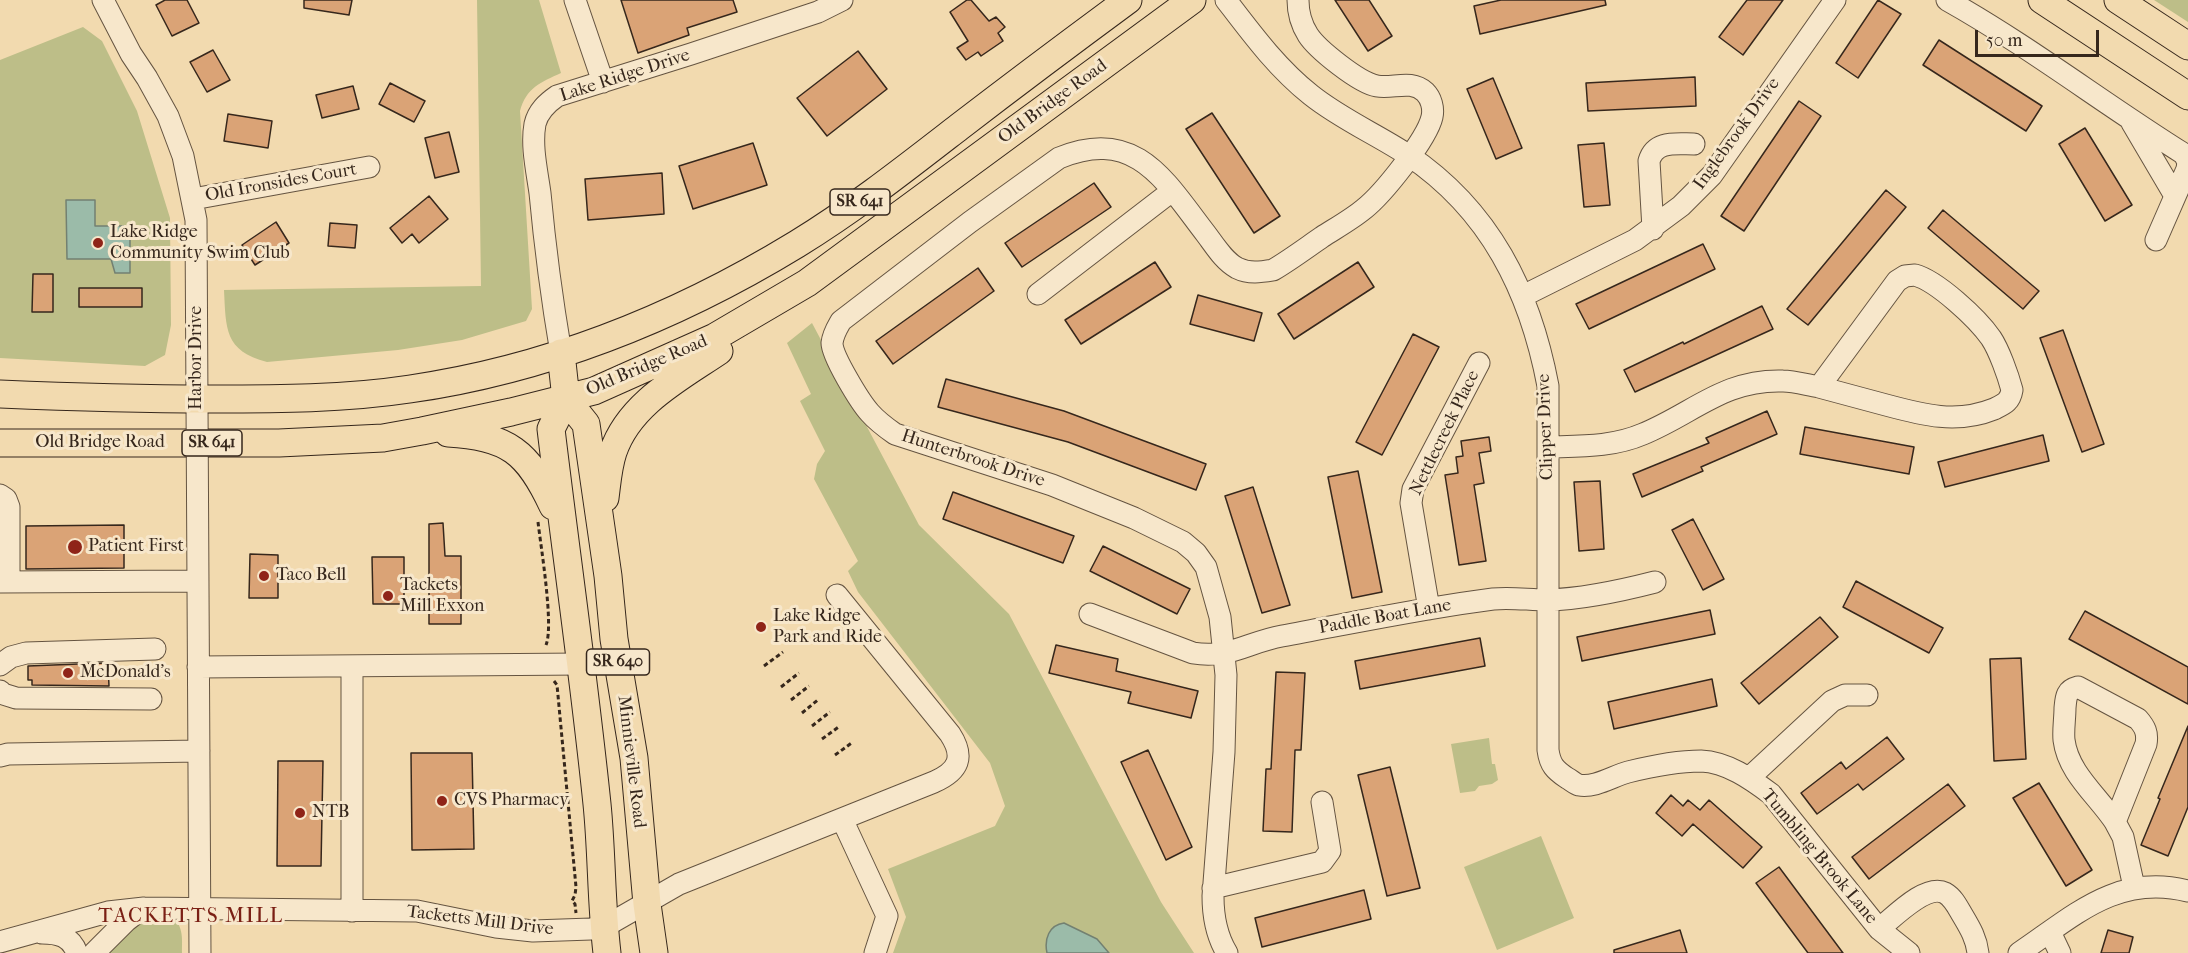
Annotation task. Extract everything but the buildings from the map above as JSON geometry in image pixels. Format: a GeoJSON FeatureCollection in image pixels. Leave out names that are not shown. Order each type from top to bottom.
{"type":"FeatureCollection","features":[{"type":"Feature","properties":{"kind":"main road","name":"Old Bridge Road"},"geometry":{"type":"LineString","coordinates":[[0,394],[197,399],[293,399],[352,396],[458,381],[561,353],[622,332],[681,307],[737,279],[799,243],[887,183],[1128,0]]}},
{"type":"Feature","properties":{"kind":"main road","name":"Old Bridge Road"},"geometry":{"type":"LineString","coordinates":[[0,443],[197,443],[383,438],[566,399],[625,379],[684,353],[774,304],[816,276],[1192,0]]}},
{"type":"Feature","properties":{"kind":"main road"},"geometry":{"type":"LineString","coordinates":[[2042,0],[2188,96]]}},
{"type":"Feature","properties":{"kind":"main road"},"geometry":{"type":"LineString","coordinates":[[2118,0],[2188,46]]}},
{"type":"Feature","properties":{"kind":"main road"},"geometry":{"type":"LineString","coordinates":[[601,526],[613,452],[640,409],[662,390],[729,344],[774,304]]}},
{"type":"Feature","properties":{"kind":"main road"},"geometry":{"type":"LineString","coordinates":[[561,353],[566,399]]}},
{"type":"Feature","properties":{"kind":"main road","name":"Minnieville Road"},"geometry":{"type":"LineString","coordinates":[[606,940],[598,807],[582,664],[550,521],[551,429],[566,399],[586,424],[608,576],[614,639],[634,758],[647,904],[654,953]]}},
{"type":"Feature","properties":{"kind":"main road"},"geometry":{"type":"LineString","coordinates":[[422,431],[481,437],[519,453],[535,471],[550,521]]}},
{"type":"Feature","properties":{"kind":"street","name":"Harbor Drive"},"geometry":{"type":"LineString","coordinates":[[103,0],[131,54],[168,116],[183,156],[196,220],[200,953]]}},
{"type":"Feature","properties":{"kind":"street"},"geometry":{"type":"LineString","coordinates":[[575,0],[603,82]]}},
{"type":"Feature","properties":{"kind":"street","name":"Lake Ridge Drive"},"geometry":{"type":"LineString","coordinates":[[561,353],[549,281],[535,148],[535,124],[543,108],[557,96],[818,12],[842,0]]}},
{"type":"Feature","properties":{"kind":"street","name":"Clipper Drive"},"geometry":{"type":"LineString","coordinates":[[1226,0],[1262,48],[1286,74],[1349,121],[1410,156],[1453,192],[1480,221],[1505,259],[1523,296],[1543,356],[1548,386],[1548,750],[1554,770]]}},
{"type":"Feature","properties":{"kind":"street"},"geometry":{"type":"LineString","coordinates":[[1298,0],[1302,24],[1309,37],[1350,73],[1374,86],[1389,87],[1409,84],[1419,87],[1427,94],[1433,110],[1431,120],[1410,156]]}},
{"type":"Feature","properties":{"kind":"street","name":"Inglebrook Drive"},"geometry":{"type":"LineString","coordinates":[[1523,296],[1635,240],[1682,206],[1712,175],[1835,0]]}},
{"type":"Feature","properties":{"kind":"street"},"geometry":{"type":"LineString","coordinates":[[1947,0],[2040,57],[2130,120],[2184,154],[2188,162],[2187,169],[2156,240]]}},
{"type":"Feature","properties":{"kind":"street"},"geometry":{"type":"LineString","coordinates":[[2130,120],[2175,196]]}},
{"type":"Feature","properties":{"kind":"street"},"geometry":{"type":"LineString","coordinates":[[1653,229],[1649,161],[1651,154],[1657,147],[1665,144],[1694,144]]}},
{"type":"Feature","properties":{"kind":"street","name":"Hunterbrook Drive"},"geometry":{"type":"LineString","coordinates":[[1227,953],[1218,935],[1213,916],[1213,888],[1224,752],[1225,654],[1220,617],[1206,567],[1196,553],[1183,542],[1093,500],[895,434],[880,424],[868,411],[835,356],[832,345],[834,333],[841,321],[970,222],[1059,158],[1076,151],[1090,148],[1122,150],[1149,166],[1172,191],[1227,261],[1237,268],[1260,273],[1273,270],[1365,208],[1410,156]]}},
{"type":"Feature","properties":{"kind":"street","name":"Old Ironsides Court"},"geometry":{"type":"LineString","coordinates":[[193,198],[369,167]]}},
{"type":"Feature","properties":{"kind":"street"},"geometry":{"type":"LineString","coordinates":[[1038,294],[1172,191]]}},
{"type":"Feature","properties":{"kind":"street"},"geometry":{"type":"LineString","coordinates":[[1549,447],[1598,446],[1642,435],[1724,391],[1763,381],[1786,381],[1819,387],[1931,417],[1952,418],[1982,414],[2005,404],[2012,390],[1992,339],[1952,298],[1923,277],[1915,275],[1905,276],[1897,281],[1819,387]]}},
{"type":"Feature","properties":{"kind":"street","name":"Nettlecreek Place"},"geometry":{"type":"LineString","coordinates":[[1429,609],[1411,503],[1413,489],[1479,363]]}},
{"type":"Feature","properties":{"kind":"street"},"geometry":{"type":"LineString","coordinates":[[0,495],[6,499],[9,507],[5,582],[198,581]]}},
{"type":"Feature","properties":{"kind":"street","name":"Paddle Boat Lane"},"geometry":{"type":"LineString","coordinates":[[1225,654],[1275,637],[1429,609],[1496,598],[1548,600],[1586,597],[1655,582]]}},
{"type":"Feature","properties":{"kind":"street","name":"Tacketts Mill Drive"},"geometry":{"type":"LineString","coordinates":[[26,935],[108,912],[144,908],[417,911],[496,927],[533,931],[571,931],[606,940],[647,904],[679,885],[948,776],[955,767],[957,746],[950,734],[837,595]]}},
{"type":"Feature","properties":{"kind":"street"},"geometry":{"type":"LineString","coordinates":[[1090,614],[1193,653],[1225,654]]}},
{"type":"Feature","properties":{"kind":"street"},"geometry":{"type":"LineString","coordinates":[[29,698],[23,696],[15,687],[5,661],[26,653],[155,649]]}},
{"type":"Feature","properties":{"kind":"street"},"geometry":{"type":"LineString","coordinates":[[198,667],[582,664]]}},
{"type":"Feature","properties":{"kind":"street"},"geometry":{"type":"LineString","coordinates":[[352,666],[352,911]]}},
{"type":"Feature","properties":{"kind":"street"},"geometry":{"type":"LineString","coordinates":[[2115,822],[2146,744],[2145,728],[2138,719],[2083,688],[2071,689],[2066,694],[2064,730],[2067,754],[2074,770],[2104,805],[2115,822],[2122,837],[2134,887]]}},
{"type":"Feature","properties":{"kind":"street"},"geometry":{"type":"LineString","coordinates":[[0,691],[10,697],[151,699]]}},
{"type":"Feature","properties":{"kind":"street"},"geometry":{"type":"LineString","coordinates":[[1749,778],[1832,701],[1845,695],[1867,695]]}},
{"type":"Feature","properties":{"kind":"street"},"geometry":{"type":"LineString","coordinates":[[0,756],[199,751]]}},
{"type":"Feature","properties":{"kind":"street","name":"Tumbling Brook Lane"},"geometry":{"type":"LineString","coordinates":[[1554,770],[1578,785],[1590,785],[1626,773],[1666,764],[1703,761],[1729,768],[1749,778],[1771,794],[1879,928],[1909,953]]}},
{"type":"Feature","properties":{"kind":"street"},"geometry":{"type":"LineString","coordinates":[[1213,888],[1322,862],[1330,851],[1322,802]]}},
{"type":"Feature","properties":{"kind":"street"},"geometry":{"type":"LineString","coordinates":[[842,819],[887,916],[875,953]]}},
{"type":"Feature","properties":{"kind":"street"},"geometry":{"type":"LineString","coordinates":[[2019,953],[2090,905],[2113,894],[2134,887],[2151,886],[2188,891]]}},
{"type":"Feature","properties":{"kind":"street"},"geometry":{"type":"LineString","coordinates":[[1879,928],[1924,893],[1935,890],[1944,892],[1952,897],[1974,934],[1977,953]]}},
{"type":"Feature","properties":{"kind":"street"},"geometry":{"type":"LineString","coordinates":[[94,953],[126,921],[144,908]]}},
{"type":"Feature","properties":{"kind":"street"},"geometry":{"type":"LineString","coordinates":[[2050,932],[2061,953]]}},
{"type":"Feature","properties":{"kind":"street"},"geometry":{"type":"LineString","coordinates":[[0,942],[26,935],[51,933],[61,935],[70,941],[77,953]]}},
{"type":"Feature","properties":{"kind":"path"},"geometry":{"type":"LineString","coordinates":[[545,644],[549,636],[547,605],[550,521]]}},
{"type":"Feature","properties":{"kind":"path"},"geometry":{"type":"LineString","coordinates":[[764,666],[783,652]]}},
{"type":"Feature","properties":{"kind":"path"},"geometry":{"type":"LineString","coordinates":[[781,687],[799,673]]}},
{"type":"Feature","properties":{"kind":"path"},"geometry":{"type":"LineString","coordinates":[[550,679],[557,685],[576,887],[572,900],[575,904]]}},
{"type":"Feature","properties":{"kind":"path"},"geometry":{"type":"LineString","coordinates":[[791,700],[809,686]]}},
{"type":"Feature","properties":{"kind":"path"},"geometry":{"type":"LineString","coordinates":[[802,713],[819,699]]}},
{"type":"Feature","properties":{"kind":"path"},"geometry":{"type":"LineString","coordinates":[[812,726],[830,712]]}},
{"type":"Feature","properties":{"kind":"path"},"geometry":{"type":"LineString","coordinates":[[822,739],[840,726]]}},
{"type":"Feature","properties":{"kind":"path"},"geometry":{"type":"LineString","coordinates":[[835,755],[853,742]]}},
{"type":"Feature","properties":{"kind":"green space"},"geometry":{"type":"Polygon","coordinates":[[[477,0],[539,0],[561,73],[530,91],[520,111],[532,309],[526,321],[462,340],[398,350],[267,362],[242,351],[230,336],[227,327],[224,290],[481,286],[477,0]]]}},
{"type":"Feature","properties":{"kind":"green space"},"geometry":{"type":"Polygon","coordinates":[[[2154,0],[2188,0],[2188,22],[2154,0]]]}},
{"type":"Feature","properties":{"kind":"green space"},"geometry":{"type":"Polygon","coordinates":[[[83,27],[102,41],[137,111],[170,218],[171,325],[165,355],[145,366],[0,358],[0,60],[83,27]]]}},
{"type":"Feature","properties":{"kind":"green space"},"geometry":{"type":"Polygon","coordinates":[[[812,323],[919,525],[1009,614],[1161,902],[1194,953],[893,953],[906,917],[888,869],[995,826],[1005,806],[990,763],[858,592],[848,571],[858,561],[814,479],[817,464],[825,451],[800,401],[811,394],[787,343],[812,323]]]}},
{"type":"Feature","properties":{"kind":"green space"},"geometry":{"type":"Polygon","coordinates":[[[1489,738],[1492,764],[1495,764],[1498,780],[1492,784],[1479,786],[1475,791],[1460,793],[1451,744],[1489,738]]]}},
{"type":"Feature","properties":{"kind":"green space"},"geometry":{"type":"Polygon","coordinates":[[[1541,836],[1574,918],[1497,950],[1464,867],[1541,836]]]}},
{"type":"Feature","properties":{"kind":"green space"},"geometry":{"type":"Polygon","coordinates":[[[172,917],[179,925],[182,953],[107,953],[141,921],[147,918],[172,917]]]}},
{"type":"Feature","properties":{"kind":"shaded area","name":"Lake Ridge Community Swim Club"},"geometry":{"type":"Polygon","coordinates":[[[66,200],[95,200],[95,226],[130,226],[130,273],[115,273],[111,259],[67,259],[66,200]]]}},
{"type":"Feature","properties":{"kind":"shaded area"},"geometry":{"type":"Polygon","coordinates":[[[1064,923],[1097,939],[1109,953],[1047,953],[1046,943],[1051,930],[1064,923]]]}},
{"type":"Feature","properties":{"kind":"place","name":"Lake Ridge Community Swim Club"},"geometry":{"type":"Point","coordinates":[98,243]}},
{"type":"Feature","properties":{"kind":"place","name":"Patient First"},"geometry":{"type":"Point","coordinates":[75,547]}},
{"type":"Feature","properties":{"kind":"place","name":"Taco Bell"},"geometry":{"type":"Point","coordinates":[264,576]}},
{"type":"Feature","properties":{"kind":"place","name":"Tackets Mill Exxon"},"geometry":{"type":"Point","coordinates":[388,596]}},
{"type":"Feature","properties":{"kind":"place","name":"Lake Ridge Park and Ride"},"geometry":{"type":"Point","coordinates":[761,627]}},
{"type":"Feature","properties":{"kind":"place","name":"McDonald's"},"geometry":{"type":"Point","coordinates":[68,673]}},
{"type":"Feature","properties":{"kind":"place","name":"CVS Pharmacy"},"geometry":{"type":"Point","coordinates":[442,801]}},
{"type":"Feature","properties":{"kind":"place","name":"NTB"},"geometry":{"type":"Point","coordinates":[300,813]}},
{"type":"Feature","properties":{"kind":"district","name":"TACKETTS MILL"},"geometry":{"type":"Point","coordinates":[191,917]}}]}
